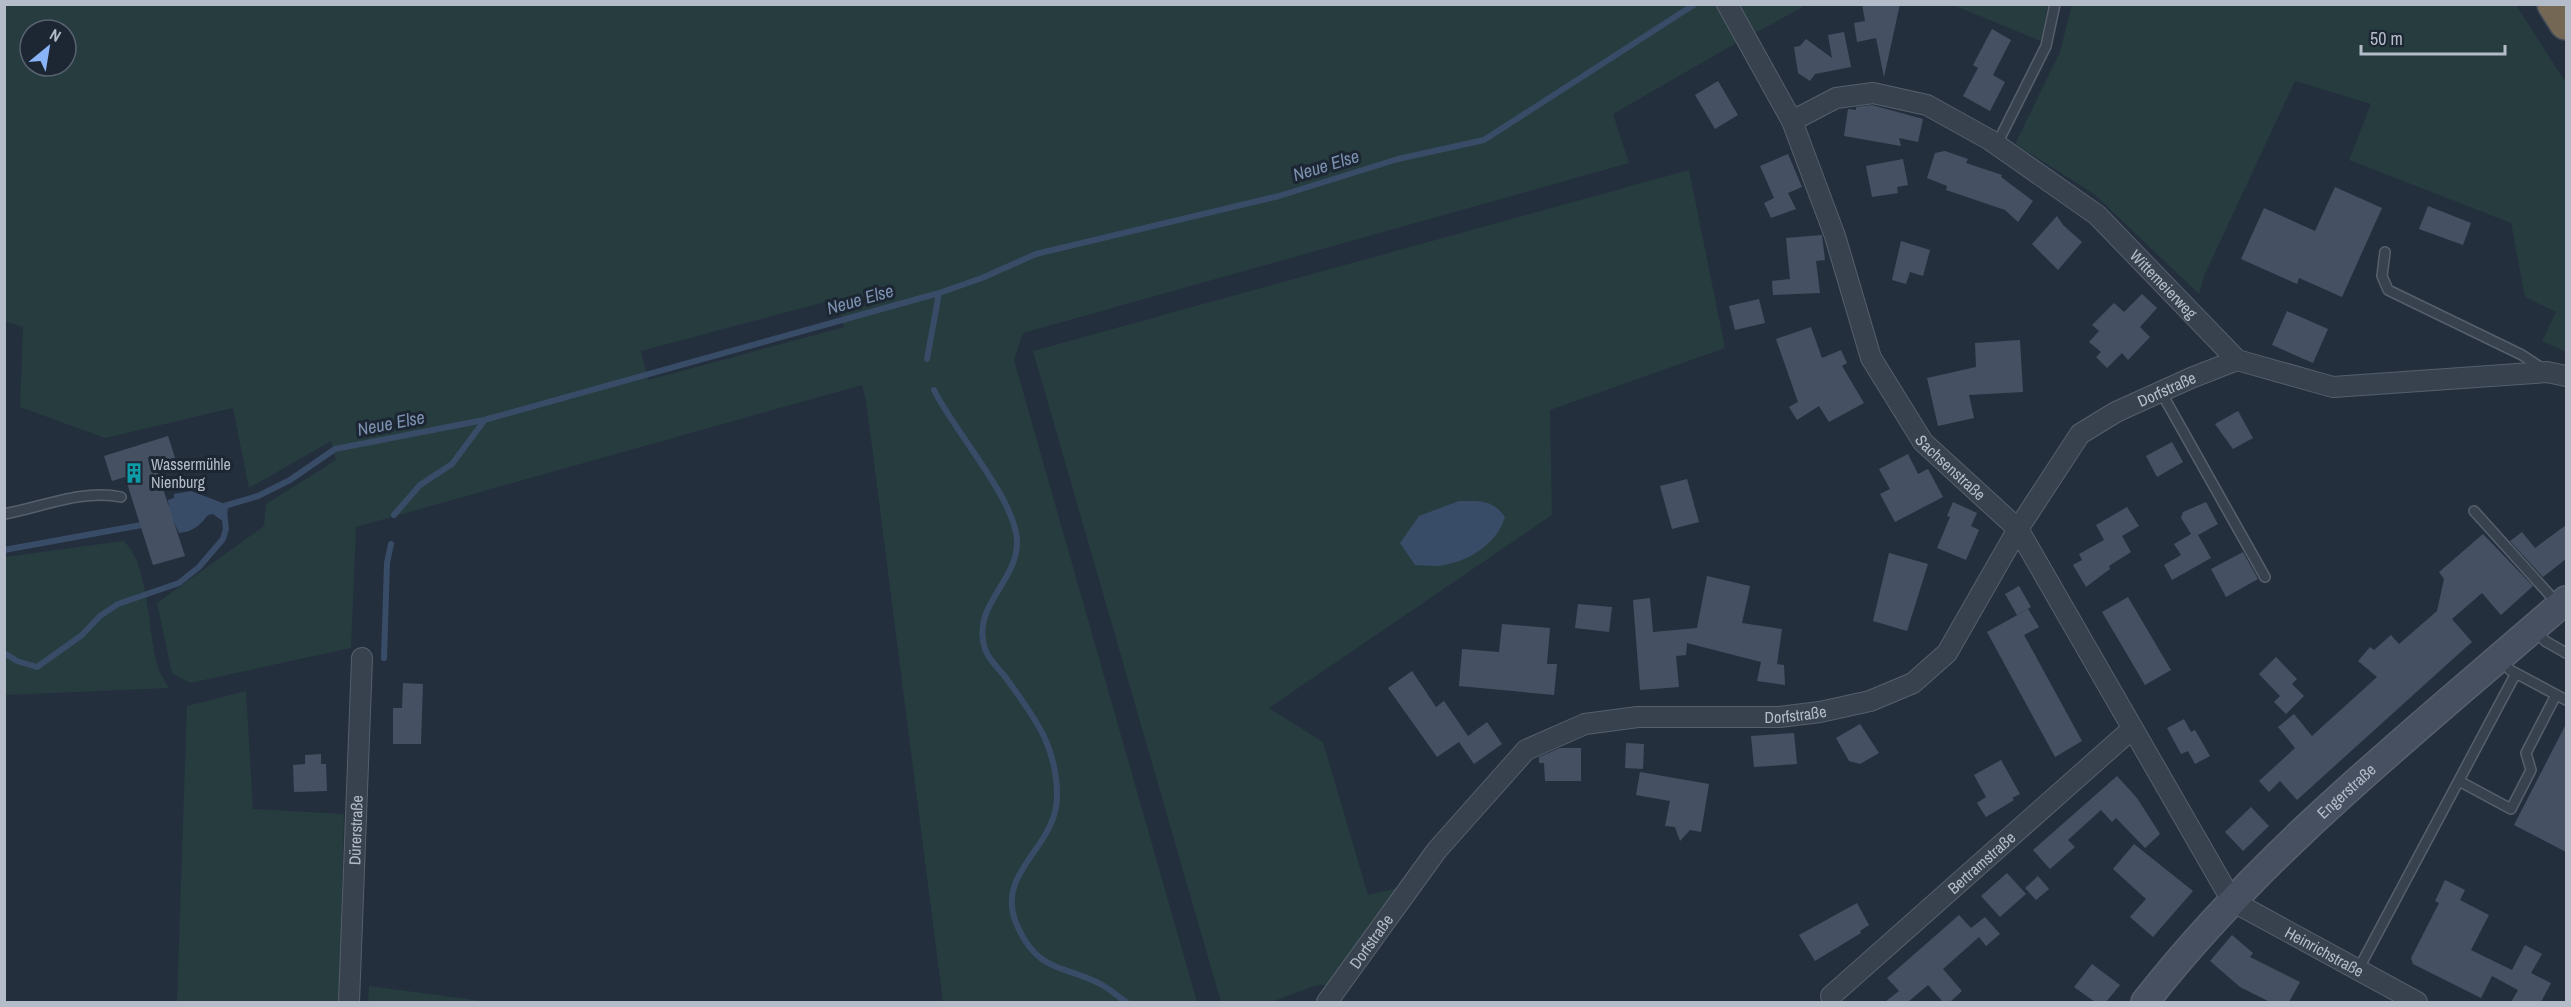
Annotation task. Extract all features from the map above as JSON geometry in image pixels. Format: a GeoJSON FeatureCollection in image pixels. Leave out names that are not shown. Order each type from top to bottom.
{"type":"FeatureCollection","features":[{"type":"Feature","properties":{"kind":"highway"},"geometry":{"type":"LineString","coordinates":[[2554,4],[2566,23]]}},
{"type":"Feature","properties":{"kind":"main road","name":"Engerstraße"},"geometry":{"type":"LineString","coordinates":[[2145,1002],[2173,966],[2232,901],[2311,825],[2508,665],[2534,628],[2563,603]]}},
{"type":"Feature","properties":{"kind":"street","name":"Sachsenstraße"},"geometry":{"type":"LineString","coordinates":[[1730,10],[1792,121],[1835,236],[1871,358],[1923,442],[2018,529],[2232,901]]}},
{"type":"Feature","properties":{"kind":"street","name":"Wittemeierweg"},"geometry":{"type":"LineString","coordinates":[[1792,121],[1836,98],[1873,93],[1927,105],[1997,144],[2097,215],[2237,360]]}},
{"type":"Feature","properties":{"kind":"street","name":"Dorfstraße"},"geometry":{"type":"LineString","coordinates":[[1327,1002],[1437,850],[1526,750],[1593,722],[1638,717],[1779,717],[1820,712],[1870,701],[1913,683],[1947,653],[2018,529],[2080,434],[2116,412],[2237,360]]}},
{"type":"Feature","properties":{"kind":"street"},"geometry":{"type":"LineString","coordinates":[[2237,360],[2333,387],[2557,374]]}},
{"type":"Feature","properties":{"kind":"street","name":"Dürerstraße"},"geometry":{"type":"LineString","coordinates":[[349,1002],[362,658]]}},
{"type":"Feature","properties":{"kind":"street","name":"Bertramstraße"},"geometry":{"type":"LineString","coordinates":[[1831,996],[2132,729]]}},
{"type":"Feature","properties":{"kind":"street","name":"Heinrichstraße"},"geometry":{"type":"LineString","coordinates":[[2232,901],[2417,1002]]}},
{"type":"Feature","properties":{"kind":"lane"},"geometry":{"type":"LineString","coordinates":[[1997,144],[2046,46],[2055,4]]}},
{"type":"Feature","properties":{"kind":"lane"},"geometry":{"type":"LineString","coordinates":[[2385,252],[2382,276],[2388,291],[2557,374]]}},
{"type":"Feature","properties":{"kind":"lane"},"geometry":{"type":"LineString","coordinates":[[2161,392],[2265,577]]}},
{"type":"Feature","properties":{"kind":"lane"},"geometry":{"type":"LineString","coordinates":[[4,514],[70,499],[109,494],[121,497]]}},
{"type":"Feature","properties":{"kind":"lane"},"geometry":{"type":"LineString","coordinates":[[2474,511],[2563,603]]}},
{"type":"Feature","properties":{"kind":"lane"},"geometry":{"type":"LineString","coordinates":[[2534,628],[2545,641],[2566,653]]}},
{"type":"Feature","properties":{"kind":"lane"},"geometry":{"type":"LineString","coordinates":[[2358,970],[2459,782],[2508,665],[2566,700]]}},
{"type":"Feature","properties":{"kind":"lane"},"geometry":{"type":"LineString","coordinates":[[2459,782],[2511,809],[2531,770],[2526,753],[2556,695]]}},
{"type":"Feature","properties":{"kind":"green space"},"geometry":{"type":"Polygon","coordinates":[[[1719,4],[1738,42],[1613,114],[1629,163],[1023,333],[1014,360],[1197,1002],[943,1002],[866,400],[862,385],[356,527],[351,648],[190,683],[172,673],[157,603],[264,526],[266,504],[336,460],[331,441],[249,488],[233,408],[105,438],[20,407],[23,327],[5,321],[5,5],[1719,4]],[[836,299],[641,351],[648,380],[844,327],[836,299]]]}},
{"type":"Feature","properties":{"kind":"green space"},"geometry":{"type":"Polygon","coordinates":[[[2072,4],[2516,5],[2566,83],[2566,352],[2542,341],[2556,312],[2525,297],[2511,223],[2349,160],[2371,104],[2295,81],[2204,276],[2199,294],[2094,194],[2015,144],[2060,52],[2072,4]]]}},
{"type":"Feature","properties":{"kind":"green space"},"geometry":{"type":"Polygon","coordinates":[[[1735,5],[1806,5],[1752,35],[1735,5]]]}},
{"type":"Feature","properties":{"kind":"green space"},"geometry":{"type":"Polygon","coordinates":[[[1953,5],[2048,5],[2041,41],[1953,5]]]}},
{"type":"Feature","properties":{"kind":"green space"},"geometry":{"type":"Polygon","coordinates":[[[1689,170],[1725,348],[1550,410],[1552,515],[1269,708],[1323,742],[1368,895],[1428,881],[1351,985],[1317,985],[1271,1002],[1221,1002],[1033,351],[1689,170]]]}},
{"type":"Feature","properties":{"kind":"green space"},"geometry":{"type":"Polygon","coordinates":[[[123,541],[132,551],[138,564],[158,667],[169,688],[5,695],[5,557],[123,541]]]}},
{"type":"Feature","properties":{"kind":"green space"},"geometry":{"type":"Polygon","coordinates":[[[246,691],[253,809],[344,814],[339,1002],[177,1002],[187,706],[246,691]]]}},
{"type":"Feature","properties":{"kind":"green space"},"geometry":{"type":"Polygon","coordinates":[[[369,986],[490,1002],[368,1002],[369,986]]]}},
{"type":"Feature","properties":{"kind":"water"},"geometry":{"type":"Polygon","coordinates":[[[191,491],[228,505],[227,518],[221,520],[213,514],[208,515],[196,527],[179,533],[174,522],[154,528],[169,509],[168,500],[174,498],[174,494],[191,491]]]}},
{"type":"Feature","properties":{"kind":"water"},"geometry":{"type":"Polygon","coordinates":[[[1459,501],[1485,502],[1500,511],[1505,517],[1496,534],[1482,549],[1454,563],[1441,566],[1415,565],[1400,543],[1419,516],[1459,501]]]}},
{"type":"Feature","properties":{"kind":"building"},"geometry":{"type":"Polygon","coordinates":[[[1862,4],[1900,4],[1884,77],[1876,38],[1857,42],[1854,23],[1865,21],[1862,4]]]}},
{"type":"Feature","properties":{"kind":"building"},"geometry":{"type":"Polygon","coordinates":[[[1992,29],[2011,40],[1993,75],[2005,82],[1990,111],[1963,96],[1978,68],[1973,65],[1992,29]]]}},
{"type":"Feature","properties":{"kind":"building"},"geometry":{"type":"Polygon","coordinates":[[[1844,32],[1851,67],[1815,74],[1810,81],[1798,73],[1794,47],[1800,46],[1806,39],[1832,58],[1828,35],[1844,32]]]}},
{"type":"Feature","properties":{"kind":"building"},"geometry":{"type":"Polygon","coordinates":[[[1718,81],[1738,115],[1715,129],[1695,95],[1718,81]]]}},
{"type":"Feature","properties":{"kind":"building"},"geometry":{"type":"Polygon","coordinates":[[[1872,105],[1923,119],[1918,142],[1899,138],[1901,146],[1844,136],[1848,109],[1856,110],[1856,107],[1872,105]]]}},
{"type":"Feature","properties":{"kind":"building"},"geometry":{"type":"Polygon","coordinates":[[[1945,151],[1968,159],[1966,163],[2002,175],[2001,177],[2033,201],[2018,222],[2005,210],[1946,190],[1947,186],[1927,178],[1935,153],[1945,151]]]}},
{"type":"Feature","properties":{"kind":"building"},"geometry":{"type":"Polygon","coordinates":[[[1788,154],[1802,187],[1788,193],[1796,209],[1771,218],[1764,203],[1774,198],[1760,166],[1788,154]]]}},
{"type":"Feature","properties":{"kind":"building"},"geometry":{"type":"Polygon","coordinates":[[[1903,159],[1908,185],[1897,187],[1898,193],[1872,197],[1866,166],[1903,159]]]}},
{"type":"Feature","properties":{"kind":"building"},"geometry":{"type":"Polygon","coordinates":[[[2335,187],[2382,208],[2342,297],[2299,278],[2297,284],[2241,259],[2264,208],[2315,231],[2335,187]]]}},
{"type":"Feature","properties":{"kind":"building"},"geometry":{"type":"Polygon","coordinates":[[[2428,206],[2471,223],[2463,245],[2419,229],[2428,206]]]}},
{"type":"Feature","properties":{"kind":"building"},"geometry":{"type":"Polygon","coordinates":[[[2057,216],[2063,225],[2082,242],[2058,270],[2032,244],[2057,216]]]}},
{"type":"Feature","properties":{"kind":"building"},"geometry":{"type":"Polygon","coordinates":[[[1822,235],[1825,260],[1816,261],[1820,293],[1773,295],[1772,281],[1790,279],[1786,238],[1822,235]]]}},
{"type":"Feature","properties":{"kind":"building"},"geometry":{"type":"Polygon","coordinates":[[[1901,241],[1930,250],[1923,276],[1910,272],[1906,284],[1892,280],[1901,241]]]}},
{"type":"Feature","properties":{"kind":"building"},"geometry":{"type":"Polygon","coordinates":[[[2142,294],[2157,308],[2140,327],[2150,337],[2128,360],[2122,353],[2107,368],[2096,357],[2101,352],[2089,342],[2099,331],[2092,325],[2114,303],[2124,312],[2142,294]]]}},
{"type":"Feature","properties":{"kind":"building"},"geometry":{"type":"Polygon","coordinates":[[[1759,299],[1765,323],[1735,330],[1729,306],[1759,299]]]}},
{"type":"Feature","properties":{"kind":"building"},"geometry":{"type":"Polygon","coordinates":[[[2287,311],[2328,329],[2313,363],[2272,345],[2287,311]]]}},
{"type":"Feature","properties":{"kind":"building"},"geometry":{"type":"Polygon","coordinates":[[[1811,327],[1822,358],[1841,350],[1847,363],[1842,366],[1864,403],[1829,422],[1819,406],[1797,420],[1789,407],[1798,402],[1776,339],[1811,327]]]}},
{"type":"Feature","properties":{"kind":"building"},"geometry":{"type":"Polygon","coordinates":[[[2020,340],[2023,392],[1969,395],[1974,418],[1938,426],[1927,378],[1976,367],[1975,343],[2020,340]]]}},
{"type":"Feature","properties":{"kind":"building"},"geometry":{"type":"Polygon","coordinates":[[[2238,411],[2253,438],[2233,449],[2215,424],[2238,411]]]}},
{"type":"Feature","properties":{"kind":"building","name":"Wassermühle Nienburg"},"geometry":{"type":"Polygon","coordinates":[[[168,436],[177,464],[157,470],[185,556],[153,565],[125,477],[112,481],[104,456],[168,436]]]}},
{"type":"Feature","properties":{"kind":"building"},"geometry":{"type":"Polygon","coordinates":[[[2172,442],[2183,462],[2157,477],[2146,456],[2172,442]]]}},
{"type":"Feature","properties":{"kind":"building"},"geometry":{"type":"Polygon","coordinates":[[[1908,454],[1918,474],[1928,469],[1943,497],[1895,522],[1880,494],[1890,489],[1879,469],[1908,454]]]}},
{"type":"Feature","properties":{"kind":"building"},"geometry":{"type":"Polygon","coordinates":[[[1687,479],[1699,522],[1672,529],[1660,486],[1687,479]]]}},
{"type":"Feature","properties":{"kind":"building"},"geometry":{"type":"Polygon","coordinates":[[[1953,502],[1977,513],[1971,526],[1979,530],[1966,560],[1937,548],[1950,517],[1947,516],[1953,502]]]}},
{"type":"Feature","properties":{"kind":"building"},"geometry":{"type":"Polygon","coordinates":[[[2206,502],[2218,524],[2198,535],[2211,558],[2172,580],[2164,565],[2181,555],[2174,544],[2191,534],[2181,518],[2183,512],[2206,502]]]}},
{"type":"Feature","properties":{"kind":"building"},"geometry":{"type":"Polygon","coordinates":[[[2127,507],[2139,526],[2122,536],[2131,552],[2109,566],[2110,569],[2086,587],[2073,565],[2082,560],[2079,554],[2104,540],[2096,525],[2127,507]]]}},
{"type":"Feature","properties":{"kind":"building"},"geometry":{"type":"Polygon","coordinates":[[[2566,525],[2566,559],[2543,577],[2510,541],[2522,532],[2535,548],[2566,525]]]}},
{"type":"Feature","properties":{"kind":"building"},"geometry":{"type":"Polygon","coordinates":[[[2483,534],[2533,586],[2501,615],[2482,593],[2452,619],[2472,642],[2297,800],[2280,781],[2269,792],[2259,781],[2295,748],[2278,727],[2294,714],[2312,736],[2377,677],[2358,661],[2370,647],[2374,650],[2391,635],[2399,644],[2437,611],[2444,579],[2439,572],[2483,534]]]}},
{"type":"Feature","properties":{"kind":"building"},"geometry":{"type":"Polygon","coordinates":[[[2243,552],[2258,579],[2226,597],[2211,569],[2243,552]]]}},
{"type":"Feature","properties":{"kind":"building"},"geometry":{"type":"Polygon","coordinates":[[[1889,553],[1928,564],[1907,631],[1873,621],[1889,553]]]}},
{"type":"Feature","properties":{"kind":"building"},"geometry":{"type":"Polygon","coordinates":[[[1707,576],[1750,586],[1742,623],[1782,629],[1777,664],[1784,665],[1785,685],[1757,681],[1761,662],[1687,643],[1686,655],[1676,656],[1679,687],[1640,690],[1633,600],[1650,598],[1653,632],[1697,628],[1707,576]]]}},
{"type":"Feature","properties":{"kind":"building"},"geometry":{"type":"Polygon","coordinates":[[[2019,586],[2031,607],[2017,615],[2005,594],[2019,586]]]}},
{"type":"Feature","properties":{"kind":"building"},"geometry":{"type":"Polygon","coordinates":[[[2128,597],[2171,670],[2145,685],[2102,612],[2128,597]]]}},
{"type":"Feature","properties":{"kind":"building"},"geometry":{"type":"Polygon","coordinates":[[[1578,604],[1612,607],[1609,632],[1575,628],[1578,604]]]}},
{"type":"Feature","properties":{"kind":"building"},"geometry":{"type":"Polygon","coordinates":[[[2028,609],[2039,627],[2024,635],[2082,741],[2055,757],[1987,632],[2028,609]]]}},
{"type":"Feature","properties":{"kind":"building"},"geometry":{"type":"Polygon","coordinates":[[[1502,624],[1550,628],[1547,664],[1557,664],[1554,695],[1459,686],[1462,649],[1499,652],[1502,624]]]}},
{"type":"Feature","properties":{"kind":"building"},"geometry":{"type":"Polygon","coordinates":[[[2276,657],[2297,679],[2292,684],[2304,696],[2286,714],[2274,702],[2280,696],[2259,674],[2276,657]]]}},
{"type":"Feature","properties":{"kind":"building"},"geometry":{"type":"Polygon","coordinates":[[[1412,671],[1436,707],[1444,701],[1468,736],[1487,722],[1502,744],[1474,764],[1459,742],[1437,757],[1388,688],[1412,671]]]}},
{"type":"Feature","properties":{"kind":"building"},"geometry":{"type":"Polygon","coordinates":[[[403,683],[423,684],[421,744],[393,744],[393,708],[402,708],[403,683]]]}},
{"type":"Feature","properties":{"kind":"building"},"geometry":{"type":"Polygon","coordinates":[[[2184,719],[2191,732],[2195,730],[2210,756],[2195,764],[2188,751],[2181,754],[2167,728],[2184,719]]]}},
{"type":"Feature","properties":{"kind":"building"},"geometry":{"type":"Polygon","coordinates":[[[1860,724],[1879,753],[1860,764],[1849,761],[1836,738],[1860,724]]]}},
{"type":"Feature","properties":{"kind":"building"},"geometry":{"type":"Polygon","coordinates":[[[2566,724],[2566,852],[2514,825],[2566,724]]]}},
{"type":"Feature","properties":{"kind":"building"},"geometry":{"type":"Polygon","coordinates":[[[1794,733],[1797,764],[1754,767],[1751,736],[1794,733]]]}},
{"type":"Feature","properties":{"kind":"building"},"geometry":{"type":"Polygon","coordinates":[[[1626,743],[1644,744],[1643,769],[1625,768],[1626,743]]]}},
{"type":"Feature","properties":{"kind":"building"},"geometry":{"type":"Polygon","coordinates":[[[1560,748],[1581,748],[1581,781],[1545,781],[1544,763],[1539,763],[1539,757],[1560,748]]]}},
{"type":"Feature","properties":{"kind":"building"},"geometry":{"type":"Polygon","coordinates":[[[321,754],[321,764],[326,764],[327,791],[294,792],[293,765],[305,764],[305,755],[321,754]]]}},
{"type":"Feature","properties":{"kind":"building"},"geometry":{"type":"Polygon","coordinates":[[[2001,760],[2020,794],[1986,817],[1977,803],[1986,797],[1974,775],[2001,760]]]}},
{"type":"Feature","properties":{"kind":"building"},"geometry":{"type":"Polygon","coordinates":[[[1640,772],[1709,784],[1701,832],[1690,830],[1680,841],[1675,827],[1665,826],[1670,801],[1636,795],[1640,772]]]}},
{"type":"Feature","properties":{"kind":"building"},"geometry":{"type":"Polygon","coordinates":[[[2117,776],[2137,798],[2160,834],[2145,848],[2116,818],[2112,822],[2101,810],[2068,840],[2075,847],[2050,869],[2033,850],[2117,776]]]}},
{"type":"Feature","properties":{"kind":"building"},"geometry":{"type":"Polygon","coordinates":[[[2251,807],[2269,826],[2243,851],[2225,832],[2251,807]]]}},
{"type":"Feature","properties":{"kind":"building"},"geometry":{"type":"Polygon","coordinates":[[[2134,844],[2193,891],[2153,937],[2130,917],[2146,899],[2113,869],[2134,844]]]}},
{"type":"Feature","properties":{"kind":"building"},"geometry":{"type":"Polygon","coordinates":[[[2007,873],[2026,894],[2000,917],[1981,896],[2007,873]]]}},
{"type":"Feature","properties":{"kind":"building"},"geometry":{"type":"Polygon","coordinates":[[[2038,876],[2049,889],[2036,900],[2025,888],[2038,876]]]}},
{"type":"Feature","properties":{"kind":"building"},"geometry":{"type":"Polygon","coordinates":[[[2445,880],[2465,890],[2460,900],[2489,915],[2471,950],[2512,970],[2525,945],[2542,954],[2531,973],[2551,983],[2541,1002],[2511,1002],[2518,990],[2492,976],[2481,998],[2413,964],[2411,958],[2439,903],[2435,901],[2445,880]]]}},
{"type":"Feature","properties":{"kind":"building"},"geometry":{"type":"Polygon","coordinates":[[[1857,903],[1869,925],[1860,931],[1861,933],[1815,961],[1799,935],[1857,903]]]}},
{"type":"Feature","properties":{"kind":"building"},"geometry":{"type":"Polygon","coordinates":[[[1959,915],[1971,928],[1985,917],[2000,934],[1986,946],[1979,937],[1943,969],[1962,991],[1950,1002],[1943,1002],[1928,985],[1908,1002],[1885,1002],[1899,991],[1887,978],[1959,915]]]}},
{"type":"Feature","properties":{"kind":"building"},"geometry":{"type":"Polygon","coordinates":[[[2232,935],[2253,953],[2250,957],[2300,982],[2289,1002],[2270,1002],[2240,987],[2210,961],[2232,935]]]}},
{"type":"Feature","properties":{"kind":"building"},"geometry":{"type":"Polygon","coordinates":[[[2092,964],[2120,985],[2106,1002],[2095,1002],[2074,987],[2092,964]]]}},
{"type":"Feature","properties":{"kind":"waterway","name":"Neue Else"},"geometry":{"type":"LineString","coordinates":[[221,507],[258,496],[290,480],[335,449],[484,420],[939,293],[982,278],[1036,254],[1279,196],[1398,159],[1484,140],[1695,4]]}},
{"type":"Feature","properties":{"kind":"waterway"},"geometry":{"type":"LineString","coordinates":[[927,359],[939,293]]}},
{"type":"Feature","properties":{"kind":"waterway"},"geometry":{"type":"LineString","coordinates":[[934,390],[997,488],[1015,527],[1017,544],[1015,558],[989,607],[982,634],[989,657],[1026,706],[1042,732],[1056,778],[1057,796],[1048,830],[1020,874],[1014,889],[1012,905],[1016,923],[1024,940],[1043,960],[1104,986],[1126,1002]]}},
{"type":"Feature","properties":{"kind":"waterway"},"geometry":{"type":"LineString","coordinates":[[394,515],[420,485],[452,464],[484,421]]}},
{"type":"Feature","properties":{"kind":"waterway"},"geometry":{"type":"LineString","coordinates":[[4,653],[17,661],[37,667],[82,635],[100,616],[118,604],[179,583],[199,567],[223,539],[226,529],[224,512]]}},
{"type":"Feature","properties":{"kind":"waterway","name":"Neue Else"},"geometry":{"type":"LineString","coordinates":[[4,550],[147,524]]}},
{"type":"Feature","properties":{"kind":"waterway"},"geometry":{"type":"LineString","coordinates":[[384,658],[387,563],[391,544]]}},
{"type":"Feature","properties":{"kind":"place","name":"Wassermühle Nienburg"},"geometry":{"type":"Point","coordinates":[134,473]}}]}
